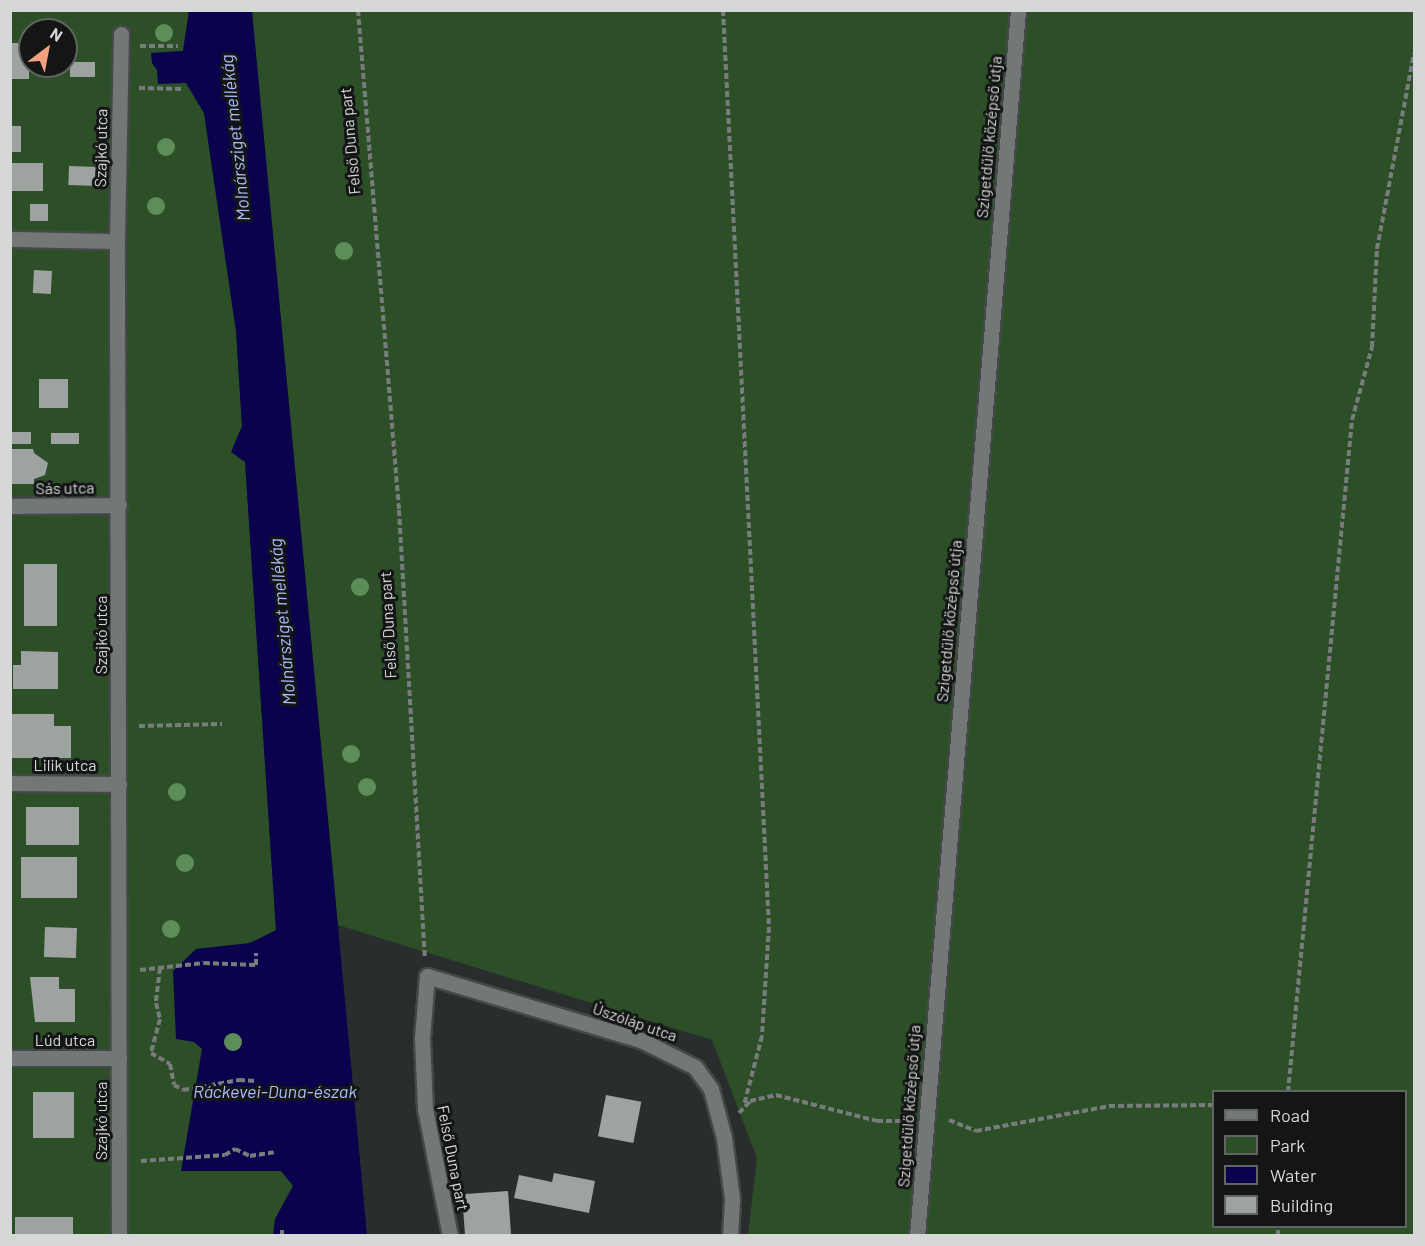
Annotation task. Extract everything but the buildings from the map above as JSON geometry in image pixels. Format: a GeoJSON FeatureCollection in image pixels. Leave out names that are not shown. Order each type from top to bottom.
{"type":"FeatureCollection","features":[{"type":"Feature","properties":{"kind":"street","name":"Szigetdűlő középső útja"},"geometry":{"type":"LineString","coordinates":[[917,1236],[1018,10]]}},
{"type":"Feature","properties":{"kind":"street","name":"Szajkó utca"},"geometry":{"type":"LineString","coordinates":[[119,1236],[117,241],[121,34]]}},
{"type":"Feature","properties":{"kind":"street"},"geometry":{"type":"LineString","coordinates":[[10,239],[117,241]]}},
{"type":"Feature","properties":{"kind":"street","name":"Sás utca"},"geometry":{"type":"LineString","coordinates":[[10,506],[119,505]]}},
{"type":"Feature","properties":{"kind":"street","name":"Lilik utca"},"geometry":{"type":"LineString","coordinates":[[10,783],[119,784]]}},
{"type":"Feature","properties":{"kind":"street","name":"Úszóláp utca"},"geometry":{"type":"LineString","coordinates":[[427,976],[641,1040],[678,1056],[707,1081],[724,1138],[732,1199],[730,1236]]}},
{"type":"Feature","properties":{"kind":"street","name":"Felső Duna part"},"geometry":{"type":"LineString","coordinates":[[427,976],[422,1038],[425,1109],[450,1236]]}},
{"type":"Feature","properties":{"kind":"street","name":"Lúd utca"},"geometry":{"type":"LineString","coordinates":[[10,1058],[119,1058]]}},
{"type":"Feature","properties":{"kind":"path","name":"Felső Duna part"},"geometry":{"type":"LineString","coordinates":[[358,10],[399,510],[427,976]]}},
{"type":"Feature","properties":{"kind":"path"},"geometry":{"type":"LineString","coordinates":[[723,10],[769,927],[762,1035],[744,1105],[724,1138]]}},
{"type":"Feature","properties":{"kind":"path"},"geometry":{"type":"LineString","coordinates":[[136,46],[178,46]]}},
{"type":"Feature","properties":{"kind":"path"},"geometry":{"type":"LineString","coordinates":[[1288,1090],[1353,420],[1372,347],[1377,249],[1414,53]]}},
{"type":"Feature","properties":{"kind":"path"},"geometry":{"type":"LineString","coordinates":[[147,88],[183,89]]}},
{"type":"Feature","properties":{"kind":"path"},"geometry":{"type":"LineString","coordinates":[[119,727],[222,724]]}},
{"type":"Feature","properties":{"kind":"path"},"geometry":{"type":"LineString","coordinates":[[119,972],[204,963],[256,965],[256,953]]}},
{"type":"Feature","properties":{"kind":"path"},"geometry":{"type":"LineString","coordinates":[[160,968],[156,1003],[160,1019],[151,1053],[170,1064],[174,1084],[183,1090],[239,1080],[256,1082]]}},
{"type":"Feature","properties":{"kind":"path"},"geometry":{"type":"LineString","coordinates":[[744,1105],[757,1098],[776,1095],[893,1124],[906,1122],[926,1108],[976,1131],[1109,1106],[1212,1105]]}},
{"type":"Feature","properties":{"kind":"path"},"geometry":{"type":"LineString","coordinates":[[119,1164],[225,1155],[235,1149],[250,1156],[274,1152]]}},
{"type":"Feature","properties":{"kind":"green space"},"geometry":{"type":"Polygon","coordinates":[[[10,11],[189,11],[183,51],[152,53],[152,63],[157,70],[186,82],[204,113],[236,331],[242,427],[232,452],[245,462],[276,931],[250,943],[293,1186],[275,1219],[273,1235],[11,1235],[10,11]]]}},
{"type":"Feature","properties":{"kind":"green space"},"geometry":{"type":"Polygon","coordinates":[[[252,11],[1414,11],[1414,1235],[748,1235],[757,1158],[712,1040],[338,925],[252,11]]]}},
{"type":"Feature","properties":{"kind":"water","name":"Ráckevei-Duna-észak"},"geometry":{"type":"Polygon","coordinates":[[[189,11],[252,11],[367,1235],[273,1235],[275,1219],[293,1186],[281,1171],[181,1171],[202,1049],[194,1042],[176,1039],[173,971],[196,949],[250,943],[276,930],[245,462],[231,452],[242,426],[236,331],[204,113],[186,83],[158,84],[157,70],[152,63],[151,53],[183,51],[189,11]]]}},
{"type":"Feature","properties":{"kind":"water label","name":"Molnársziget mellékág"},"geometry":{"type":"Point","coordinates":[235,138]}},
{"type":"Feature","properties":{"kind":"water label","name":"Molnársziget mellékág"},"geometry":{"type":"Point","coordinates":[282,622]}}]}
